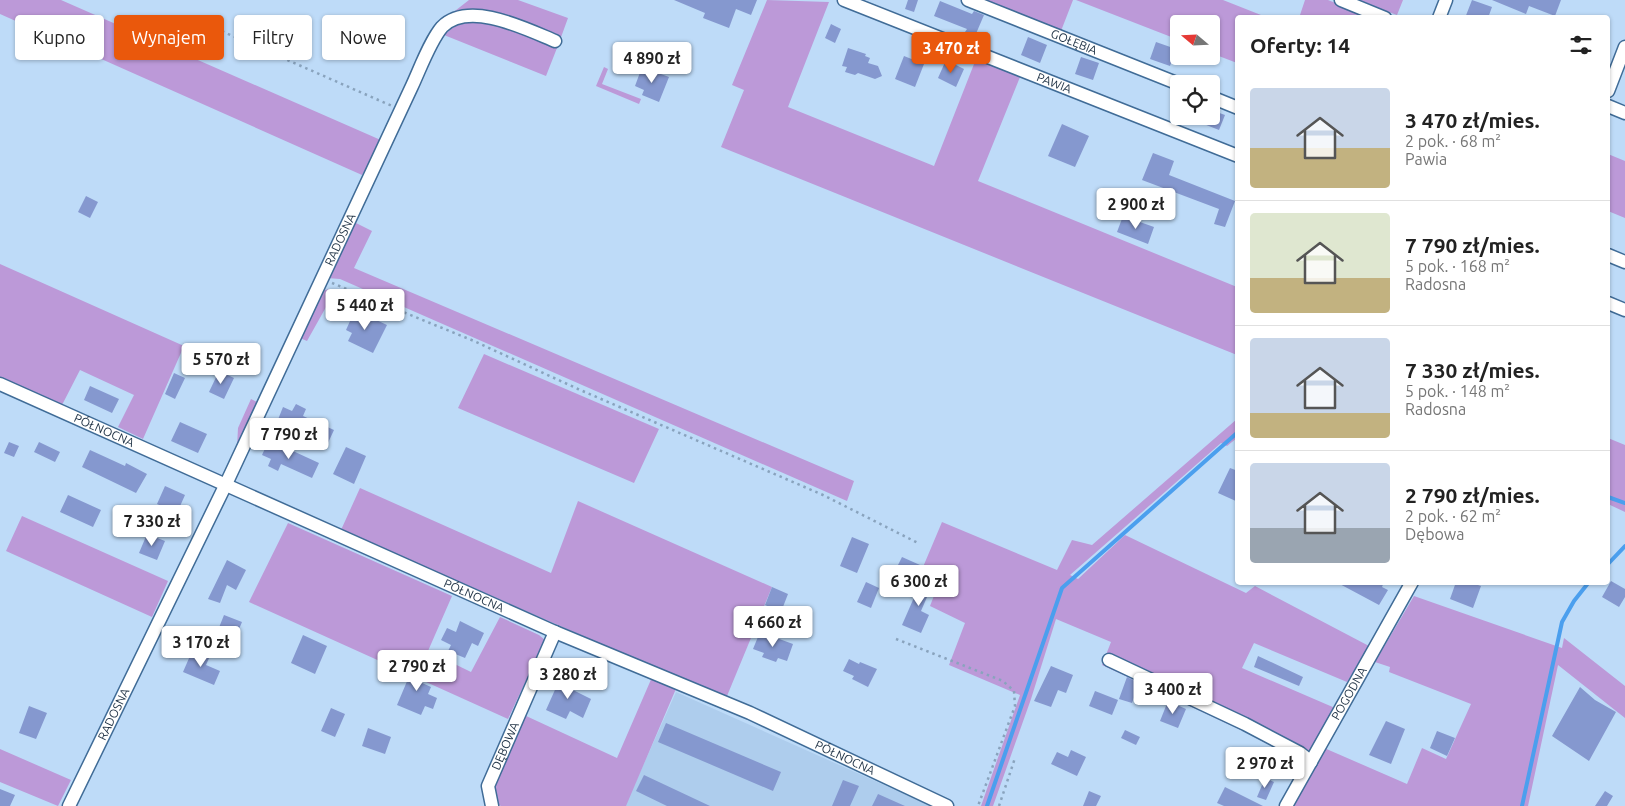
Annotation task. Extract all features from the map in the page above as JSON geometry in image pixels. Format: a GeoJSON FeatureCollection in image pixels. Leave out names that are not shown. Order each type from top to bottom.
{"type":"FeatureCollection","features":[{"type":"Feature","properties":{"kind":"street","name":"PAWIA"},"geometry":{"type":"LineString","coordinates":[[844,0],[1235,155]]}},
{"type":"Feature","properties":{"kind":"street","name":"GOŁĘBIA"},"geometry":{"type":"LineString","coordinates":[[968,0],[1170,80]]}},
{"type":"Feature","properties":{"kind":"street"},"geometry":{"type":"LineString","coordinates":[[1341,0],[1378,15]]}},
{"type":"Feature","properties":{"kind":"street"},"geometry":{"type":"LineString","coordinates":[[1440,15],[1446,0]]}},
{"type":"Feature","properties":{"kind":"street","name":"RADOSNA"},"geometry":{"type":"LineString","coordinates":[[69,806],[226,484],[318,285],[442,27],[464,15],[479,14],[555,41]]}},
{"type":"Feature","properties":{"kind":"street"},"geometry":{"type":"LineString","coordinates":[[1610,86],[1625,47]]}},
{"type":"Feature","properties":{"kind":"street"},"geometry":{"type":"LineString","coordinates":[[1220,101],[1235,107]]}},
{"type":"Feature","properties":{"kind":"street"},"geometry":{"type":"LineString","coordinates":[[1610,107],[1625,113]]}},
{"type":"Feature","properties":{"kind":"street"},"geometry":{"type":"LineString","coordinates":[[1610,256],[1625,262]]}},
{"type":"Feature","properties":{"kind":"street"},"geometry":{"type":"LineString","coordinates":[[1610,304],[1625,310]]}},
{"type":"Feature","properties":{"kind":"street","name":"PÓŁNOCNA"},"geometry":{"type":"LineString","coordinates":[[0,384],[555,632],[750,713],[947,806]]}},
{"type":"Feature","properties":{"kind":"street","name":"POGODNA"},"geometry":{"type":"LineString","coordinates":[[1286,806],[1410,585]]}},
{"type":"Feature","properties":{"kind":"street","name":"DĘBOWA"},"geometry":{"type":"LineString","coordinates":[[492,806],[488,786],[555,632]]}},
{"type":"Feature","properties":{"kind":"street"},"geometry":{"type":"LineString","coordinates":[[1108,660],[1245,724],[1300,753],[1311,762]]}},
{"type":"Feature","properties":{"kind":"path"},"geometry":{"type":"LineString","coordinates":[[224,32],[402,110]]}},
{"type":"Feature","properties":{"kind":"path"},"geometry":{"type":"LineString","coordinates":[[318,285],[329,282],[346,287],[474,341],[578,389],[823,494],[918,543]]}},
{"type":"Feature","properties":{"kind":"path"},"geometry":{"type":"LineString","coordinates":[[896,639],[1003,681],[1014,691],[1014,706],[978,806]]}},
{"type":"Feature","properties":{"kind":"path"},"geometry":{"type":"LineString","coordinates":[[999,806],[1015,758]]}},
{"type":"Feature","properties":{"kind":"shaded area"},"geometry":{"type":"Polygon","coordinates":[[[0,0],[61,0],[95,15],[15,15],[15,21],[0,14],[0,0]]]}},
{"type":"Feature","properties":{"kind":"shaded area"},"geometry":{"type":"Polygon","coordinates":[[[469,0],[518,0],[568,18],[560,40],[487,10],[471,9],[451,14],[469,0]]]}},
{"type":"Feature","properties":{"kind":"shaded area"},"geometry":{"type":"Polygon","coordinates":[[[767,0],[829,2],[788,107],[934,166],[976,59],[1020,77],[978,181],[1235,286],[1235,354],[721,147],[744,90],[732,85],[767,0]]]}},
{"type":"Feature","properties":{"kind":"shaded area"},"geometry":{"type":"Polygon","coordinates":[[[981,0],[1073,0],[1061,31],[981,0]]]}},
{"type":"Feature","properties":{"kind":"shaded area"},"geometry":{"type":"Polygon","coordinates":[[[1076,0],[1223,0],[1261,15],[1235,15],[1235,62],[1220,56],[1220,15],[1170,15],[1170,37],[1076,0]]]}},
{"type":"Feature","properties":{"kind":"shaded area"},"geometry":{"type":"Polygon","coordinates":[[[1305,0],[1328,0],[1366,15],[1300,15],[1305,0]]]}},
{"type":"Feature","properties":{"kind":"shaded area"},"geometry":{"type":"Polygon","coordinates":[[[1357,0],[1403,0],[1397,15],[1357,0]]]}},
{"type":"Feature","properties":{"kind":"shaded area"},"geometry":{"type":"Polygon","coordinates":[[[104,19],[114,23],[114,60],[198,60],[383,141],[362,175],[103,60],[104,19]]]}},
{"type":"Feature","properties":{"kind":"shaded area"},"geometry":{"type":"Polygon","coordinates":[[[480,19],[557,48],[546,76],[444,35],[455,26],[480,19]]]}},
{"type":"Feature","properties":{"kind":"shaded area"},"geometry":{"type":"Polygon","coordinates":[[[604,67],[608,69],[602,84],[641,99],[639,104],[596,86],[604,67]]]}},
{"type":"Feature","properties":{"kind":"shaded area"},"geometry":{"type":"Polygon","coordinates":[[[1610,155],[1625,161],[1625,218],[1610,212],[1610,155]]]}},
{"type":"Feature","properties":{"kind":"shaded area"},"geometry":{"type":"Polygon","coordinates":[[[354,222],[372,231],[354,268],[854,481],[847,501],[340,279],[327,278],[354,222]]]}},
{"type":"Feature","properties":{"kind":"shaded area"},"geometry":{"type":"Polygon","coordinates":[[[0,264],[184,346],[143,439],[118,427],[134,395],[80,370],[62,405],[0,378],[0,264]]]}},
{"type":"Feature","properties":{"kind":"shaded area"},"geometry":{"type":"Polygon","coordinates":[[[325,290],[335,291],[307,341],[300,338],[319,297],[325,290]]]}},
{"type":"Feature","properties":{"kind":"shaded area"},"geometry":{"type":"Polygon","coordinates":[[[484,354],[659,429],[634,483],[458,408],[484,354]]]}},
{"type":"Feature","properties":{"kind":"shaded area"},"geometry":{"type":"Polygon","coordinates":[[[251,399],[257,402],[237,447],[238,428],[251,399]]]}},
{"type":"Feature","properties":{"kind":"shaded area"},"geometry":{"type":"Polygon","coordinates":[[[1235,421],[1235,440],[1227,446],[1221,443],[1070,575],[1078,579],[1125,535],[1246,593],[1255,586],[1369,646],[1347,682],[1254,643],[1242,668],[1335,708],[1315,744],[1407,784],[1422,748],[1446,759],[1471,704],[1389,672],[1390,667],[1375,662],[1414,596],[1562,648],[1564,638],[1625,686],[1625,718],[1558,665],[1528,806],[1294,806],[1314,768],[1241,730],[1102,665],[1111,642],[1056,619],[1031,699],[993,806],[981,806],[1020,695],[949,665],[965,623],[930,606],[942,575],[923,567],[942,522],[1057,570],[1072,540],[1092,545],[1235,421]]]}},
{"type":"Feature","properties":{"kind":"shaded area"},"geometry":{"type":"Polygon","coordinates":[[[1610,439],[1625,445],[1625,512],[1610,505],[1610,439]]]}},
{"type":"Feature","properties":{"kind":"shaded area"},"geometry":{"type":"Polygon","coordinates":[[[360,488],[551,573],[578,501],[772,587],[727,696],[681,677],[626,806],[501,806],[497,804],[493,783],[524,715],[617,758],[656,668],[341,530],[360,488]]]}},
{"type":"Feature","properties":{"kind":"shaded area"},"geometry":{"type":"Polygon","coordinates":[[[22,516],[168,581],[152,617],[6,551],[22,516]]]}},
{"type":"Feature","properties":{"kind":"shaded area"},"geometry":{"type":"Polygon","coordinates":[[[288,523],[452,596],[428,651],[471,672],[500,617],[539,635],[545,640],[508,719],[249,602],[288,523]]]}},
{"type":"Feature","properties":{"kind":"shaded area"},"geometry":{"type":"Polygon","coordinates":[[[676,692],[931,806],[625,806],[676,692]]]}},
{"type":"Feature","properties":{"kind":"shaded area"},"geometry":{"type":"Polygon","coordinates":[[[0,749],[71,780],[58,806],[0,782],[0,749]]]}},
{"type":"Feature","properties":{"kind":"building"},"geometry":{"type":"Polygon","coordinates":[[[674,0],[757,0],[751,15],[736,9],[729,28],[703,18],[705,13],[674,0]]]}},
{"type":"Feature","properties":{"kind":"building"},"geometry":{"type":"Polygon","coordinates":[[[908,0],[918,0],[914,12],[905,9],[908,0]]]}},
{"type":"Feature","properties":{"kind":"building"},"geometry":{"type":"Polygon","coordinates":[[[1472,0],[1492,7],[1489,15],[1466,15],[1472,0]]]}},
{"type":"Feature","properties":{"kind":"building"},"geometry":{"type":"Polygon","coordinates":[[[1492,0],[1561,0],[1555,15],[1529,6],[1526,14],[1492,0]]]}},
{"type":"Feature","properties":{"kind":"building"},"geometry":{"type":"Polygon","coordinates":[[[940,1],[972,14],[974,11],[984,15],[975,36],[965,32],[967,29],[934,16],[940,1]]]}},
{"type":"Feature","properties":{"kind":"building"},"geometry":{"type":"Polygon","coordinates":[[[831,24],[841,29],[835,43],[825,38],[831,24]]]}},
{"type":"Feature","properties":{"kind":"building"},"geometry":{"type":"Polygon","coordinates":[[[1028,37],[1047,45],[1040,63],[1021,55],[1028,37]]]}},
{"type":"Feature","properties":{"kind":"building"},"geometry":{"type":"Polygon","coordinates":[[[1156,42],[1170,47],[1170,66],[1150,59],[1156,42]]]}},
{"type":"Feature","properties":{"kind":"building"},"geometry":{"type":"Polygon","coordinates":[[[848,48],[866,54],[865,56],[870,58],[868,63],[878,66],[882,76],[875,79],[858,73],[855,75],[845,72],[847,67],[842,66],[848,48]]]}},
{"type":"Feature","properties":{"kind":"building"},"geometry":{"type":"Polygon","coordinates":[[[904,56],[924,64],[915,87],[895,79],[904,56]]]}},
{"type":"Feature","properties":{"kind":"building"},"geometry":{"type":"Polygon","coordinates":[[[1081,57],[1099,63],[1093,80],[1075,74],[1081,57]]]}},
{"type":"Feature","properties":{"kind":"building"},"geometry":{"type":"Polygon","coordinates":[[[946,60],[964,69],[956,87],[938,78],[946,60]]]}},
{"type":"Feature","properties":{"kind":"building"},"geometry":{"type":"Polygon","coordinates":[[[642,67],[669,77],[659,102],[642,95],[644,90],[635,86],[642,67]]]}},
{"type":"Feature","properties":{"kind":"building"},"geometry":{"type":"Polygon","coordinates":[[[1220,113],[1225,115],[1219,130],[1206,125],[1220,125],[1220,113]]]}},
{"type":"Feature","properties":{"kind":"building"},"geometry":{"type":"Polygon","coordinates":[[[1062,124],[1089,136],[1075,167],[1048,156],[1062,124]]]}},
{"type":"Feature","properties":{"kind":"building"},"geometry":{"type":"Polygon","coordinates":[[[1153,153],[1174,161],[1169,175],[1235,201],[1225,227],[1214,224],[1219,209],[1142,180],[1153,153]]]}},
{"type":"Feature","properties":{"kind":"building"},"geometry":{"type":"Polygon","coordinates":[[[86,196],[98,202],[90,218],[78,212],[86,196]]]}},
{"type":"Feature","properties":{"kind":"building"},"geometry":{"type":"Polygon","coordinates":[[[1123,216],[1154,227],[1148,244],[1117,232],[1123,216]]]}},
{"type":"Feature","properties":{"kind":"building"},"geometry":{"type":"Polygon","coordinates":[[[355,310],[387,325],[373,353],[348,341],[352,333],[346,330],[355,310]]]}},
{"type":"Feature","properties":{"kind":"building"},"geometry":{"type":"Polygon","coordinates":[[[219,371],[234,378],[224,399],[209,392],[219,371]]]}},
{"type":"Feature","properties":{"kind":"building"},"geometry":{"type":"Polygon","coordinates":[[[174,373],[185,378],[175,399],[165,394],[174,373]]]}},
{"type":"Feature","properties":{"kind":"building"},"geometry":{"type":"Polygon","coordinates":[[[90,386],[119,399],[112,413],[84,400],[90,386]]]}},
{"type":"Feature","properties":{"kind":"building"},"geometry":{"type":"Polygon","coordinates":[[[296,404],[306,409],[303,416],[334,430],[327,445],[277,422],[283,407],[292,411],[296,404]]]}},
{"type":"Feature","properties":{"kind":"building"},"geometry":{"type":"Polygon","coordinates":[[[180,422],[207,434],[198,453],[171,441],[180,422]]]}},
{"type":"Feature","properties":{"kind":"building"},"geometry":{"type":"Polygon","coordinates":[[[269,440],[319,463],[312,478],[281,464],[278,471],[268,466],[271,459],[262,455],[269,440]]]}},
{"type":"Feature","properties":{"kind":"building"},"geometry":{"type":"Polygon","coordinates":[[[9,442],[19,446],[14,457],[4,453],[9,442]]]}},
{"type":"Feature","properties":{"kind":"building"},"geometry":{"type":"Polygon","coordinates":[[[39,442],[60,452],[55,462],[34,452],[39,442]]]}},
{"type":"Feature","properties":{"kind":"building"},"geometry":{"type":"Polygon","coordinates":[[[346,447],[366,456],[354,484],[333,474],[346,447]]]}},
{"type":"Feature","properties":{"kind":"building"},"geometry":{"type":"Polygon","coordinates":[[[90,450],[125,466],[126,463],[147,474],[136,493],[82,467],[90,450]]]}},
{"type":"Feature","properties":{"kind":"building"},"geometry":{"type":"Polygon","coordinates":[[[1230,468],[1235,470],[1235,501],[1218,493],[1230,468]]]}},
{"type":"Feature","properties":{"kind":"building"},"geometry":{"type":"Polygon","coordinates":[[[165,486],[185,495],[177,513],[157,504],[165,486]]]}},
{"type":"Feature","properties":{"kind":"building"},"geometry":{"type":"Polygon","coordinates":[[[68,495],[101,510],[93,527],[60,512],[68,495]]]}},
{"type":"Feature","properties":{"kind":"building"},"geometry":{"type":"Polygon","coordinates":[[[146,508],[158,513],[154,523],[142,518],[146,508]]]}},
{"type":"Feature","properties":{"kind":"building"},"geometry":{"type":"Polygon","coordinates":[[[147,534],[165,541],[157,560],[139,553],[147,534]]]}},
{"type":"Feature","properties":{"kind":"building"},"geometry":{"type":"Polygon","coordinates":[[[852,537],[869,544],[857,573],[840,566],[852,537]]]}},
{"type":"Feature","properties":{"kind":"building"},"geometry":{"type":"Polygon","coordinates":[[[902,557],[920,565],[917,574],[898,565],[902,557]]]}},
{"type":"Feature","properties":{"kind":"building"},"geometry":{"type":"Polygon","coordinates":[[[227,560],[246,570],[236,590],[227,585],[220,603],[208,599],[227,560]]]}},
{"type":"Feature","properties":{"kind":"building"},"geometry":{"type":"Polygon","coordinates":[[[923,577],[934,581],[921,611],[929,615],[921,633],[902,625],[923,577]]]}},
{"type":"Feature","properties":{"kind":"building"},"geometry":{"type":"Polygon","coordinates":[[[1611,581],[1625,589],[1625,597],[1619,607],[1602,597],[1611,581]]]}},
{"type":"Feature","properties":{"kind":"building"},"geometry":{"type":"Polygon","coordinates":[[[866,582],[879,588],[871,608],[857,602],[866,582]]]}},
{"type":"Feature","properties":{"kind":"building"},"geometry":{"type":"Polygon","coordinates":[[[1342,585],[1383,585],[1382,587],[1388,590],[1379,605],[1342,585]]]}},
{"type":"Feature","properties":{"kind":"building"},"geometry":{"type":"Polygon","coordinates":[[[1455,585],[1481,586],[1473,608],[1450,599],[1455,585]]]}},
{"type":"Feature","properties":{"kind":"building"},"geometry":{"type":"Polygon","coordinates":[[[772,587],[788,594],[781,612],[765,605],[772,587]]]}},
{"type":"Feature","properties":{"kind":"building"},"geometry":{"type":"Polygon","coordinates":[[[224,615],[242,622],[237,634],[234,633],[231,641],[216,635],[224,615]]]}},
{"type":"Feature","properties":{"kind":"building"},"geometry":{"type":"Polygon","coordinates":[[[460,621],[484,633],[478,646],[472,643],[465,658],[448,651],[451,645],[441,640],[447,628],[456,632],[460,621]]]}},
{"type":"Feature","properties":{"kind":"building"},"geometry":{"type":"Polygon","coordinates":[[[760,632],[793,644],[787,661],[778,658],[776,662],[762,657],[764,653],[753,649],[760,632]]]}},
{"type":"Feature","properties":{"kind":"building"},"geometry":{"type":"Polygon","coordinates":[[[303,635],[327,646],[315,674],[291,663],[303,635]]]}},
{"type":"Feature","properties":{"kind":"building"},"geometry":{"type":"Polygon","coordinates":[[[193,649],[210,656],[206,665],[220,671],[214,685],[183,672],[193,649]]]}},
{"type":"Feature","properties":{"kind":"building"},"geometry":{"type":"Polygon","coordinates":[[[1258,656],[1303,677],[1299,686],[1254,667],[1258,656]]]}},
{"type":"Feature","properties":{"kind":"building"},"geometry":{"type":"Polygon","coordinates":[[[849,659],[877,669],[868,687],[852,679],[854,676],[843,671],[849,659]]]}},
{"type":"Feature","properties":{"kind":"building"},"geometry":{"type":"Polygon","coordinates":[[[416,660],[427,666],[420,682],[431,687],[428,694],[437,698],[433,709],[425,706],[421,715],[397,705],[416,660]]]}},
{"type":"Feature","properties":{"kind":"building"},"geometry":{"type":"Polygon","coordinates":[[[1051,666],[1073,675],[1066,693],[1058,690],[1051,707],[1034,701],[1051,666]]]}},
{"type":"Feature","properties":{"kind":"building"},"geometry":{"type":"Polygon","coordinates":[[[562,674],[575,680],[571,689],[591,699],[583,718],[570,711],[566,719],[546,710],[562,674]]]}},
{"type":"Feature","properties":{"kind":"building"},"geometry":{"type":"Polygon","coordinates":[[[1127,677],[1139,683],[1132,703],[1119,699],[1127,677]]]}},
{"type":"Feature","properties":{"kind":"building"},"geometry":{"type":"Polygon","coordinates":[[[1580,687],[1595,700],[1616,712],[1589,761],[1552,736],[1580,687]]]}},
{"type":"Feature","properties":{"kind":"building"},"geometry":{"type":"Polygon","coordinates":[[[1095,691],[1118,700],[1112,715],[1089,706],[1095,691]]]}},
{"type":"Feature","properties":{"kind":"building"},"geometry":{"type":"Polygon","coordinates":[[[1168,701],[1186,709],[1178,728],[1160,721],[1168,701]]]}},
{"type":"Feature","properties":{"kind":"building"},"geometry":{"type":"Polygon","coordinates":[[[29,706],[47,713],[36,739],[19,733],[29,706]]]}},
{"type":"Feature","properties":{"kind":"building"},"geometry":{"type":"Polygon","coordinates":[[[331,708],[345,714],[335,737],[321,731],[331,708]]]}},
{"type":"Feature","properties":{"kind":"building"},"geometry":{"type":"Polygon","coordinates":[[[1386,721],[1405,729],[1391,764],[1369,755],[1386,721]]]}},
{"type":"Feature","properties":{"kind":"building"},"geometry":{"type":"Polygon","coordinates":[[[666,723],[781,772],[773,791],[658,742],[666,723]]]}},
{"type":"Feature","properties":{"kind":"building"},"geometry":{"type":"Polygon","coordinates":[[[368,728],[391,737],[385,754],[362,746],[368,728]]]}},
{"type":"Feature","properties":{"kind":"building"},"geometry":{"type":"Polygon","coordinates":[[[1125,730],[1140,737],[1136,745],[1121,738],[1125,730]]]}},
{"type":"Feature","properties":{"kind":"building"},"geometry":{"type":"Polygon","coordinates":[[[1437,731],[1455,738],[1447,756],[1430,748],[1437,731]]]}},
{"type":"Feature","properties":{"kind":"building"},"geometry":{"type":"Polygon","coordinates":[[[1071,750],[1086,757],[1077,776],[1051,764],[1057,752],[1068,757],[1071,750]]]}},
{"type":"Feature","properties":{"kind":"building"},"geometry":{"type":"Polygon","coordinates":[[[644,775],[710,806],[667,806],[636,791],[644,775]]]}},
{"type":"Feature","properties":{"kind":"building"},"geometry":{"type":"Polygon","coordinates":[[[1265,778],[1274,782],[1266,800],[1257,797],[1265,778]]]}},
{"type":"Feature","properties":{"kind":"building"},"geometry":{"type":"Polygon","coordinates":[[[843,780],[859,786],[850,806],[832,806],[843,780]]]}},
{"type":"Feature","properties":{"kind":"building"},"geometry":{"type":"Polygon","coordinates":[[[1225,787],[1263,806],[1224,806],[1217,803],[1225,787]]]}},
{"type":"Feature","properties":{"kind":"building"},"geometry":{"type":"Polygon","coordinates":[[[0,789],[15,795],[10,806],[0,806],[0,789]]]}},
{"type":"Feature","properties":{"kind":"building"},"geometry":{"type":"Polygon","coordinates":[[[1089,791],[1101,796],[1096,806],[1083,806],[1089,791]]]}},
{"type":"Feature","properties":{"kind":"building"},"geometry":{"type":"Polygon","coordinates":[[[1605,791],[1613,796],[1607,806],[1595,806],[1605,791]]]}},
{"type":"Feature","properties":{"kind":"building"},"geometry":{"type":"Polygon","coordinates":[[[878,794],[905,806],[872,806],[878,794]]]}},
{"type":"Feature","properties":{"kind":"waterway"},"geometry":{"type":"LineString","coordinates":[[987,806],[1062,588],[1235,435]]}},
{"type":"Feature","properties":{"kind":"waterway"},"geometry":{"type":"LineString","coordinates":[[1610,498],[1625,503]]}},
{"type":"Feature","properties":{"kind":"waterway"},"geometry":{"type":"LineString","coordinates":[[1610,562],[1625,546]]}},
{"type":"Feature","properties":{"kind":"waterway"},"geometry":{"type":"LineString","coordinates":[[1522,806],[1562,622],[1574,601],[1587,585]]}}]}
